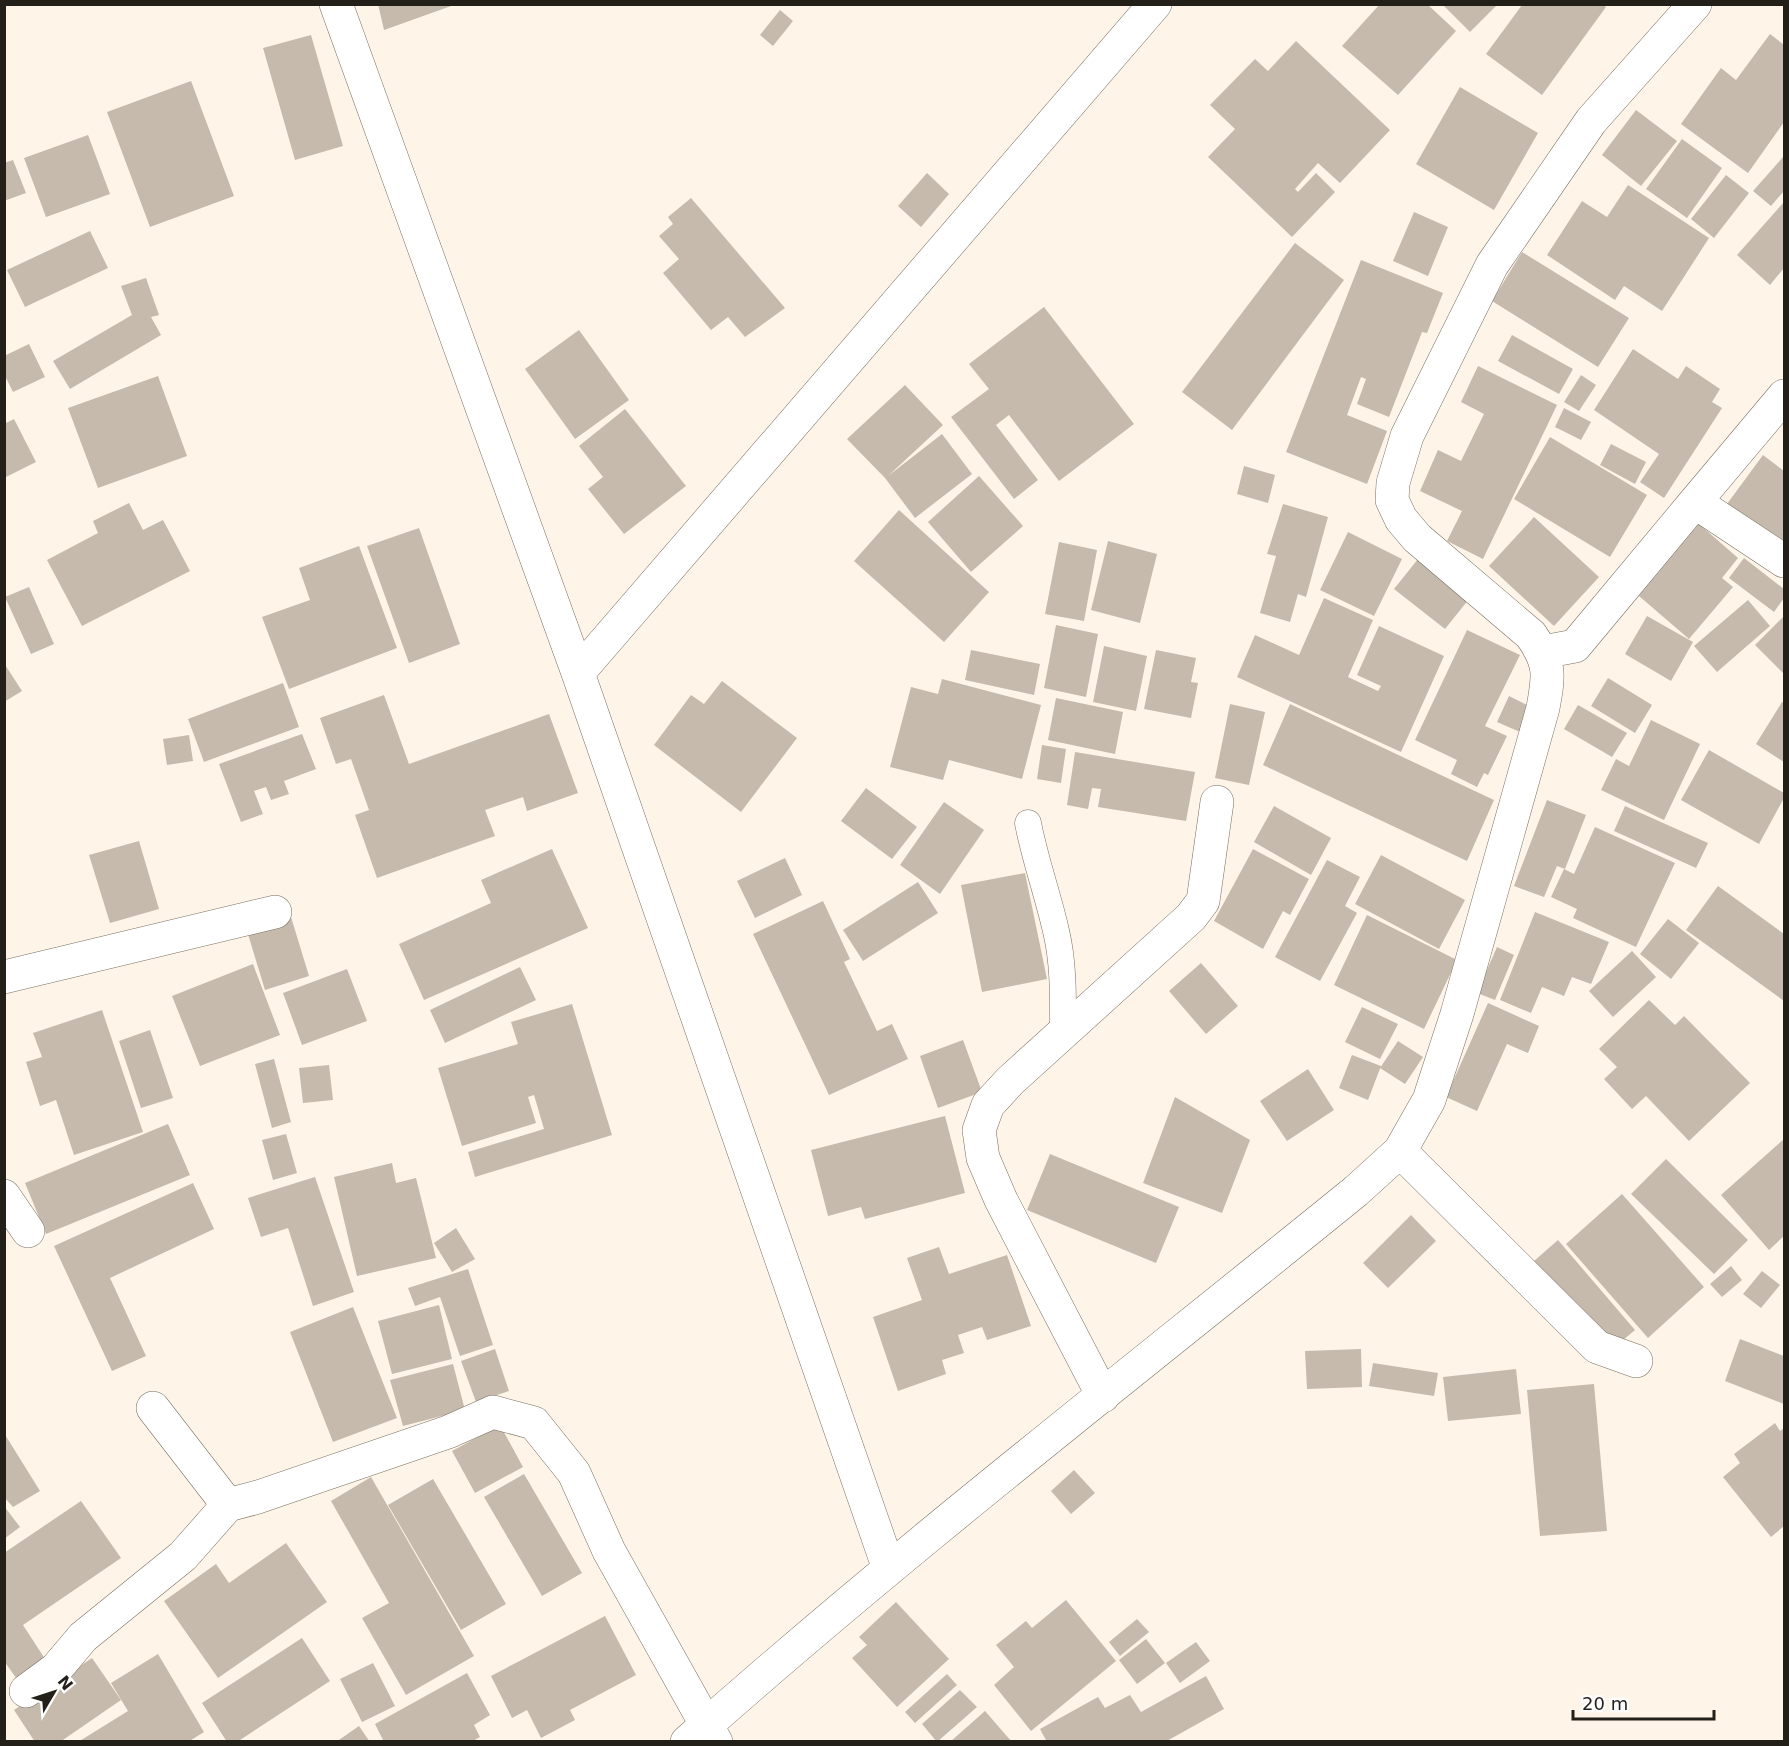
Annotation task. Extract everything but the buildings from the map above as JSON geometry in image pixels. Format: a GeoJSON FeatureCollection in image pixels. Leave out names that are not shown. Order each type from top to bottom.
{"type":"FeatureCollection","features":[{"type":"Feature","properties":{"kind":"street"},"geometry":{"type":"LineString","coordinates":[[336,4],[578,673],[889,1569]]}},
{"type":"Feature","properties":{"kind":"street"},"geometry":{"type":"LineString","coordinates":[[578,673],[1155,4]]}},
{"type":"Feature","properties":{"kind":"street"},"geometry":{"type":"LineString","coordinates":[[26,1691],[56,1669],[82,1637],[183,1556],[228,1505],[258,1497],[448,1432],[493,1412],[534,1423],[574,1473],[609,1551],[703,1736],[889,1569],[1356,1191],[1400,1151],[1429,1100],[1457,1014],[1543,708],[1549,673],[1543,652],[1531,635],[1417,538],[1401,519],[1392,500],[1393,483],[1407,436],[1492,265],[1591,121],[1695,4]]}},
{"type":"Feature","properties":{"kind":"street"},"geometry":{"type":"LineString","coordinates":[[1543,652],[1575,646],[1785,396]]}},
{"type":"Feature","properties":{"kind":"street"},"geometry":{"type":"LineString","coordinates":[[1695,502],[1785,561]]}},
{"type":"Feature","properties":{"kind":"street"},"geometry":{"type":"LineString","coordinates":[[1103,1396],[1001,1200],[983,1158],[979,1130],[988,1106],[1063,1033],[1191,917],[1203,900],[1217,802]]}},
{"type":"Feature","properties":{"kind":"street"},"geometry":{"type":"LineString","coordinates":[[4,977],[275,912]]}},
{"type":"Feature","properties":{"kind":"street"},"geometry":{"type":"LineString","coordinates":[[1400,1151],[1598,1347],[1635,1361]]}},
{"type":"Feature","properties":{"kind":"street"},"geometry":{"type":"LineString","coordinates":[[4,1196],[28,1231]]}},
{"type":"Feature","properties":{"kind":"street"},"geometry":{"type":"LineString","coordinates":[[153,1408],[228,1505]]}},
{"type":"Feature","properties":{"kind":"lane"},"geometry":{"type":"LineString","coordinates":[[1028,823],[1035,861],[1056,932],[1064,993],[1063,1033]]}}]}
